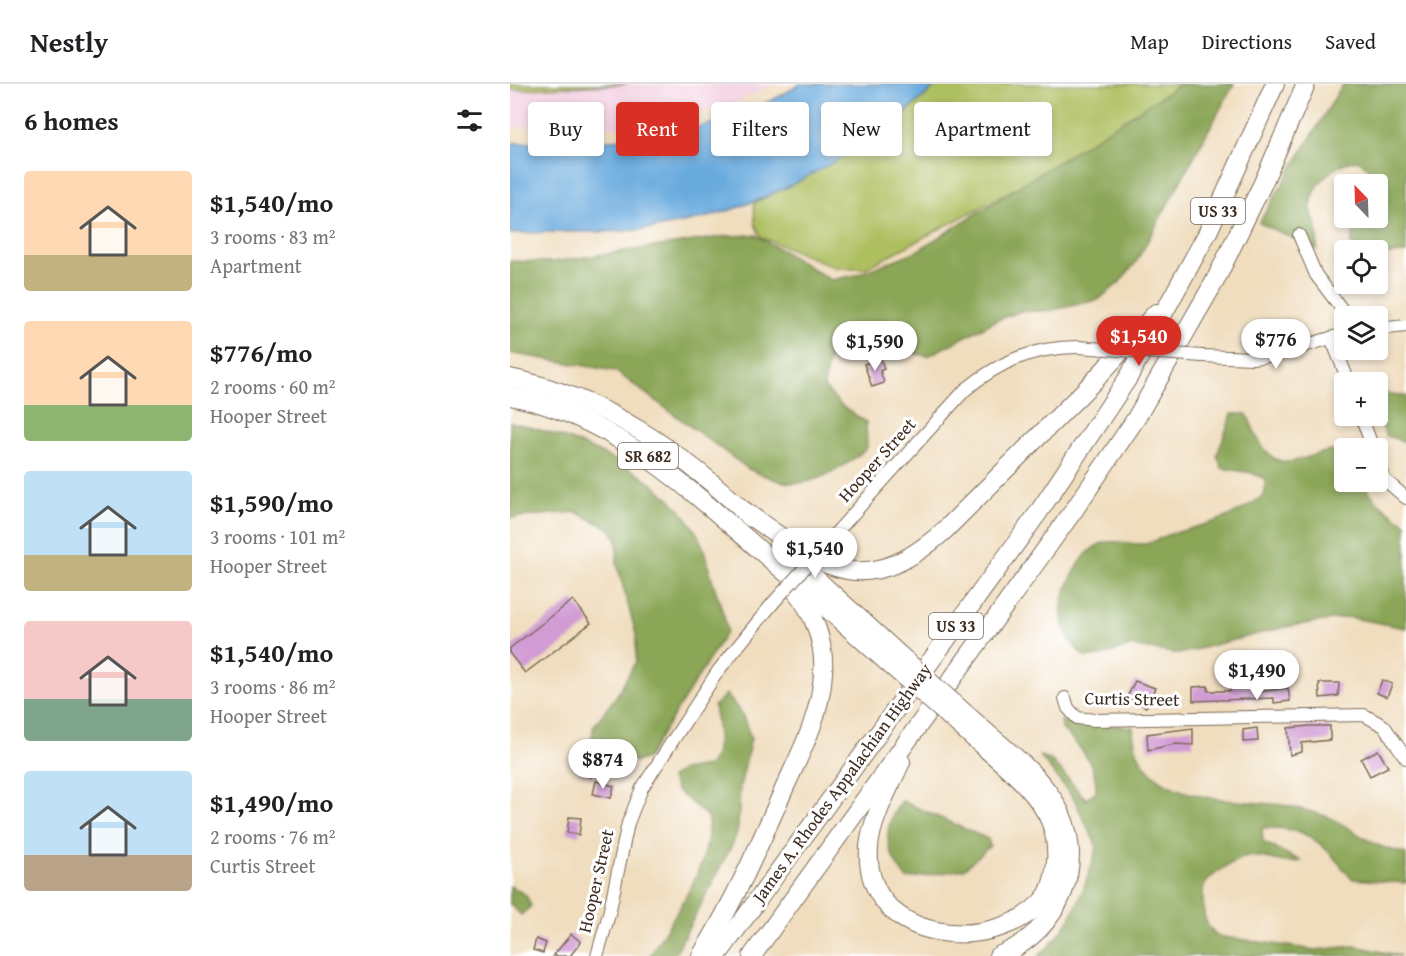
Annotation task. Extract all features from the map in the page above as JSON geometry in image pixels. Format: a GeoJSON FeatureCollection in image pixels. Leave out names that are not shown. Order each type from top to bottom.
{"type":"FeatureCollection","features":[{"type":"Feature","properties":{"kind":"highway","name":"James A. Rhodes Appalachian Highway"},"geometry":{"type":"LineString","coordinates":[[717,956],[1038,513],[1128,378],[1180,286],[1231,185],[1275,84]]}},
{"type":"Feature","properties":{"kind":"highway","name":"James A. Rhodes Appalachian Highway"},"geometry":{"type":"LineString","coordinates":[[752,956],[1074,510],[1162,375],[1239,233],[1305,84]]}},
{"type":"Feature","properties":{"kind":"highway"},"geometry":{"type":"LineString","coordinates":[[743,510],[805,554],[837,569],[876,571],[908,559],[945,530],[1069,406],[1180,286]]}},
{"type":"Feature","properties":{"kind":"highway","name":"SR 682"},"geometry":{"type":"LineString","coordinates":[[510,378],[558,390],[620,417],[683,460],[743,510]]}},
{"type":"Feature","properties":{"kind":"highway","name":"SR 682"},"geometry":{"type":"LineString","coordinates":[[510,396],[550,406],[579,417],[640,451],[697,495],[764,554]]}},
{"type":"Feature","properties":{"kind":"highway"},"geometry":{"type":"LineString","coordinates":[[743,510],[891,656]]}},
{"type":"Feature","properties":{"kind":"highway"},"geometry":{"type":"LineString","coordinates":[[764,554],[891,656],[972,728],[1042,785],[1054,801],[1069,838],[1069,876],[1055,911],[1030,939],[998,956]]}},
{"type":"Feature","properties":{"kind":"highway"},"geometry":{"type":"LineString","coordinates":[[701,956],[748,872],[810,731],[821,693],[822,653],[814,619],[799,594],[764,554]]}},
{"type":"Feature","properties":{"kind":"highway"},"geometry":{"type":"LineString","coordinates":[[918,726],[872,830],[869,847],[873,880],[889,910],[915,934],[948,946],[969,948],[988,945],[1006,938],[1034,916],[1050,889],[1057,855],[1050,823],[1043,808],[972,728]]}},
{"type":"Feature","properties":{"kind":"street"},"geometry":{"type":"LineString","coordinates":[[1299,235],[1316,275],[1339,306]]}},
{"type":"Feature","properties":{"kind":"street"},"geometry":{"type":"LineString","coordinates":[[1388,328],[1406,326]]}},
{"type":"Feature","properties":{"kind":"street","name":"Hooper Street"},"geometry":{"type":"LineString","coordinates":[[597,956],[609,914],[628,823],[642,789],[718,671],[773,603],[964,390],[981,377],[1018,356],[1040,350],[1078,347],[1253,358],[1274,356],[1334,337]]}},
{"type":"Feature","properties":{"kind":"street"},"geometry":{"type":"LineString","coordinates":[[1331,338],[1345,372]]}},
{"type":"Feature","properties":{"kind":"street"},"geometry":{"type":"LineString","coordinates":[[1388,482],[1406,498]]}},
{"type":"Feature","properties":{"kind":"street","name":"Curtis Street"},"geometry":{"type":"LineString","coordinates":[[1065,698],[1068,708],[1077,717],[1095,720],[1364,715],[1384,726],[1406,758]]}},
{"type":"Feature","properties":{"kind":"shaded area"},"geometry":{"type":"Polygon","coordinates":[[[510,84],[775,84],[737,102],[711,102],[711,109],[699,112],[699,102],[616,102],[616,127],[604,127],[604,102],[528,102],[528,127],[510,127],[510,84]]]}},
{"type":"Feature","properties":{"kind":"green space"},"geometry":{"type":"Polygon","coordinates":[[[510,84],[627,84],[510,90],[510,84]]]}},
{"type":"Feature","properties":{"kind":"green space"},"geometry":{"type":"Polygon","coordinates":[[[938,84],[1184,84],[1062,164],[866,268],[837,268],[761,237],[755,224],[754,203],[843,156],[902,156],[902,117],[914,106],[914,156],[1052,156],[1052,102],[918,102],[938,84]]]}},
{"type":"Feature","properties":{"kind":"green space"},"geometry":{"type":"Polygon","coordinates":[[[1181,84],[1234,84],[1136,262],[1119,283],[1098,300],[1048,311],[1021,311],[997,320],[928,356],[849,343],[828,360],[824,387],[843,407],[866,422],[867,448],[852,460],[818,479],[787,483],[750,470],[615,371],[510,353],[510,261],[552,262],[728,236],[756,235],[831,280],[856,275],[917,251],[1181,84]]]}},
{"type":"Feature","properties":{"kind":"green space"},"geometry":{"type":"Polygon","coordinates":[[[1343,84],[1406,84],[1406,253],[1388,254],[1388,240],[1352,240],[1354,228],[1388,228],[1388,174],[1369,174],[1370,170],[1358,160],[1341,165],[1327,175],[1316,190],[1311,207],[1317,230],[1317,249],[1259,223],[1343,84]]]}},
{"type":"Feature","properties":{"kind":"green space"},"geometry":{"type":"Polygon","coordinates":[[[1388,394],[1406,396],[1406,442],[1386,436],[1382,426],[1388,426],[1388,394]]]}},
{"type":"Feature","properties":{"kind":"green space"},"geometry":{"type":"Polygon","coordinates":[[[1232,414],[1247,414],[1260,443],[1275,459],[1284,462],[1294,461],[1334,451],[1334,492],[1369,492],[1382,506],[1406,523],[1406,628],[1348,617],[1285,627],[1179,654],[1132,646],[1101,656],[1085,657],[1068,636],[1062,614],[1065,592],[1070,580],[1091,550],[1108,542],[1144,544],[1152,542],[1170,534],[1232,515],[1265,494],[1265,479],[1252,473],[1222,468],[1217,455],[1232,414]]]}},
{"type":"Feature","properties":{"kind":"green space"},"geometry":{"type":"Polygon","coordinates":[[[510,422],[562,437],[590,448],[641,476],[664,493],[683,513],[701,541],[727,631],[647,758],[636,762],[592,740],[593,727],[617,695],[636,661],[636,634],[617,564],[617,539],[609,528],[576,512],[510,518],[510,422]]]}},
{"type":"Feature","properties":{"kind":"green space"},"geometry":{"type":"Polygon","coordinates":[[[726,694],[742,714],[751,738],[740,787],[738,828],[734,841],[674,956],[650,956],[690,890],[704,854],[708,836],[708,817],[676,790],[671,778],[682,770],[708,766],[713,759],[718,745],[714,706],[726,694]]]}},
{"type":"Feature","properties":{"kind":"green space"},"geometry":{"type":"Polygon","coordinates":[[[1061,721],[1133,727],[1137,751],[1148,769],[1163,782],[1183,791],[1205,797],[1286,806],[1323,815],[1373,843],[1406,854],[1406,883],[1352,879],[1324,848],[1305,834],[1279,828],[1262,828],[1263,842],[1301,861],[1285,862],[1253,856],[1246,857],[1211,877],[1204,887],[1204,910],[1207,924],[1217,936],[1315,950],[1355,946],[1401,956],[1038,956],[1050,945],[1069,920],[1088,877],[1097,847],[1074,799],[1040,756],[1052,761],[1086,799],[1096,791],[1094,772],[1086,756],[1061,728],[1061,721]]]}},
{"type":"Feature","properties":{"kind":"green space"},"geometry":{"type":"Polygon","coordinates":[[[902,801],[988,839],[990,846],[964,869],[907,879],[895,860],[888,841],[890,821],[902,801]]]}},
{"type":"Feature","properties":{"kind":"green space"},"geometry":{"type":"Polygon","coordinates":[[[510,886],[526,895],[531,906],[521,915],[510,904],[510,886]]]}},
{"type":"Feature","properties":{"kind":"water"},"geometry":{"type":"Polygon","coordinates":[[[800,84],[938,84],[902,114],[902,102],[821,102],[821,156],[842,156],[799,181],[760,199],[679,224],[637,230],[510,234],[510,143],[528,143],[528,156],[604,156],[604,140],[616,139],[616,156],[699,156],[699,127],[711,123],[711,156],[809,156],[809,102],[768,102],[800,84]]]}},
{"type":"Feature","properties":{"kind":"building"},"geometry":{"type":"Polygon","coordinates":[[[881,359],[884,369],[880,371],[884,383],[872,387],[864,364],[881,359]]]}},
{"type":"Feature","properties":{"kind":"building"},"geometry":{"type":"Polygon","coordinates":[[[573,600],[591,623],[525,673],[510,654],[510,648],[573,600]]]}},
{"type":"Feature","properties":{"kind":"building"},"geometry":{"type":"Polygon","coordinates":[[[1382,680],[1392,684],[1387,697],[1377,693],[1382,680]]]}},
{"type":"Feature","properties":{"kind":"building"},"geometry":{"type":"Polygon","coordinates":[[[1135,681],[1155,688],[1146,707],[1127,697],[1135,681]]]}},
{"type":"Feature","properties":{"kind":"building"},"geometry":{"type":"Polygon","coordinates":[[[1319,683],[1339,683],[1338,696],[1320,698],[1319,683]]]}},
{"type":"Feature","properties":{"kind":"building"},"geometry":{"type":"Polygon","coordinates":[[[1208,686],[1208,691],[1230,691],[1230,686],[1260,686],[1260,692],[1288,688],[1290,701],[1274,703],[1274,698],[1193,701],[1193,687],[1208,686]]]}},
{"type":"Feature","properties":{"kind":"building"},"geometry":{"type":"Polygon","coordinates":[[[1330,726],[1330,740],[1302,743],[1302,752],[1290,755],[1288,728],[1330,726]]]}},
{"type":"Feature","properties":{"kind":"building"},"geometry":{"type":"Polygon","coordinates":[[[1193,728],[1193,745],[1175,744],[1148,750],[1147,734],[1193,728]]]}},
{"type":"Feature","properties":{"kind":"building"},"geometry":{"type":"Polygon","coordinates":[[[1257,728],[1258,741],[1243,742],[1243,730],[1257,728]]]}},
{"type":"Feature","properties":{"kind":"building"},"geometry":{"type":"Polygon","coordinates":[[[1378,750],[1388,767],[1370,776],[1361,759],[1378,750]]]}},
{"type":"Feature","properties":{"kind":"building"},"geometry":{"type":"Polygon","coordinates":[[[583,761],[596,766],[591,777],[579,772],[583,761]]]}},
{"type":"Feature","properties":{"kind":"building"},"geometry":{"type":"Polygon","coordinates":[[[596,781],[614,786],[611,798],[593,794],[596,781]]]}},
{"type":"Feature","properties":{"kind":"building"},"geometry":{"type":"Polygon","coordinates":[[[569,817],[581,818],[579,835],[567,833],[569,817]]]}},
{"type":"Feature","properties":{"kind":"building"},"geometry":{"type":"Polygon","coordinates":[[[571,934],[581,942],[570,956],[553,956],[571,934]]]}},
{"type":"Feature","properties":{"kind":"building"},"geometry":{"type":"Polygon","coordinates":[[[536,939],[546,943],[543,953],[533,950],[536,939]]]}}]}
